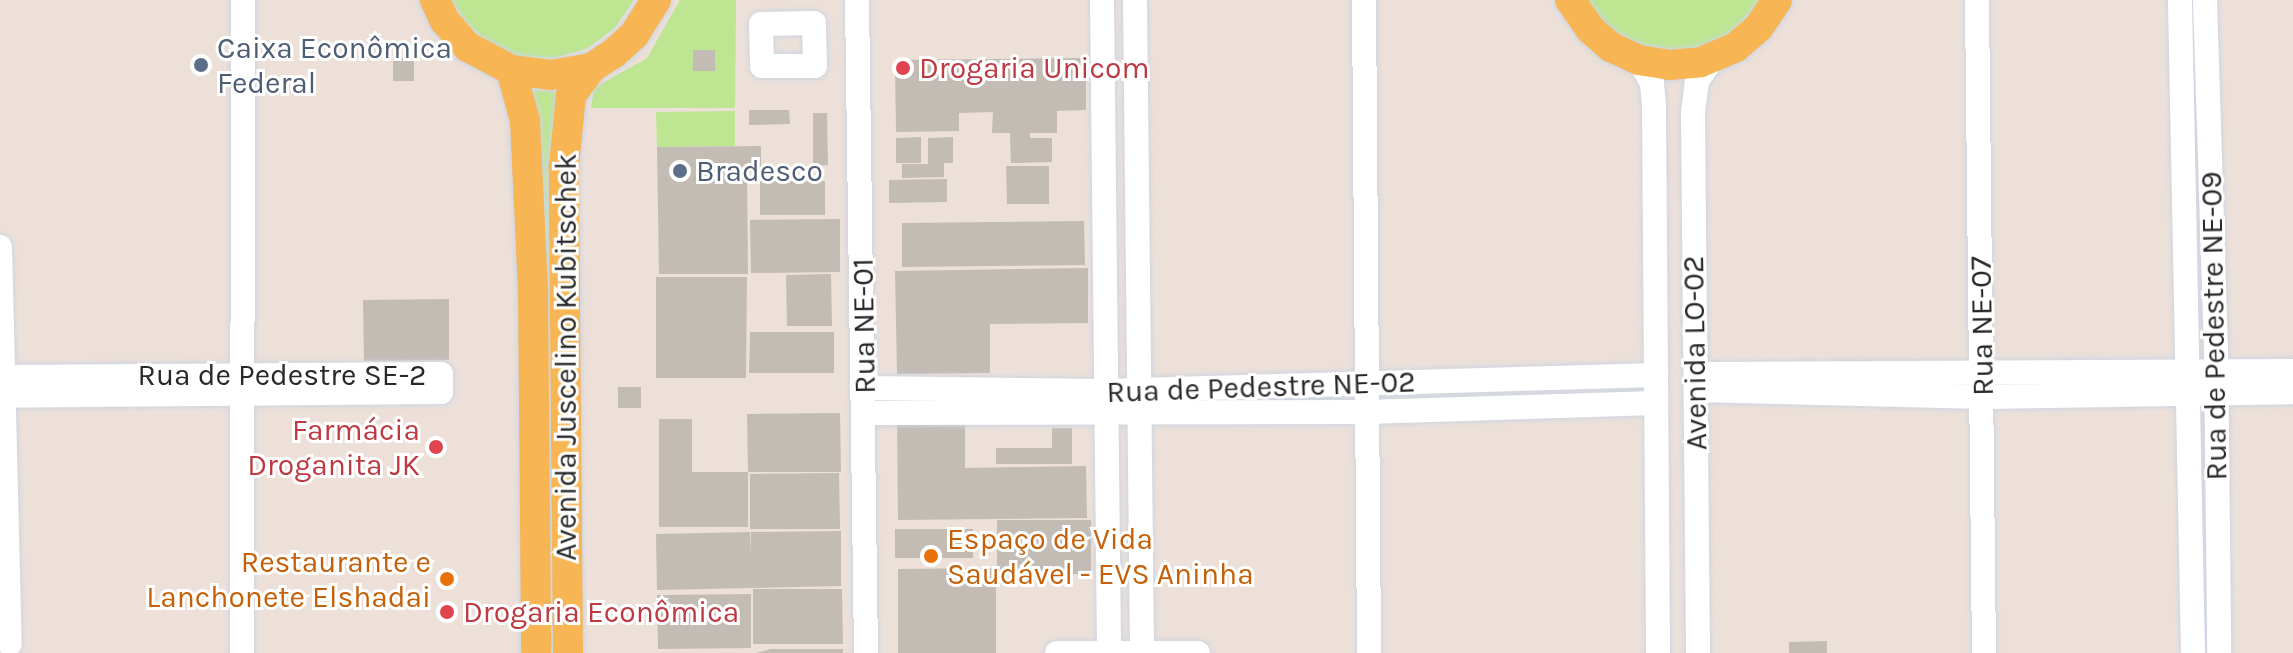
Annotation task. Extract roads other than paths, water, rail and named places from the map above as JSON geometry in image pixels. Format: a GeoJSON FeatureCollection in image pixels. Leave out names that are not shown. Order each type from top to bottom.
{"type":"FeatureCollection","features":[{"type":"Feature","properties":{"kind":"main road"},"geometry":{"type":"LineString","coordinates":[[435,0],[445,21],[468,47],[511,70],[550,75],[591,68],[634,35],[656,0]]}},
{"type":"Feature","properties":{"kind":"main road"},"geometry":{"type":"LineString","coordinates":[[1570,0],[1599,38],[1639,60],[1679,65],[1713,58],[1750,36],[1777,0]]}},
{"type":"Feature","properties":{"kind":"main road","name":"Avenida Juscelino Kubitschek"},"geometry":{"type":"LineString","coordinates":[[568,653],[564,166],[571,95],[591,68]]}},
{"type":"Feature","properties":{"kind":"main road"},"geometry":{"type":"LineString","coordinates":[[511,70],[525,121],[533,292],[536,653]]}},
{"type":"Feature","properties":{"kind":"street"},"geometry":{"type":"LineString","coordinates":[[242,653],[243,0]]}},
{"type":"Feature","properties":{"kind":"street","name":"Rua NE-01"},"geometry":{"type":"LineString","coordinates":[[857,0],[866,413],[866,653]]}},
{"type":"Feature","properties":{"kind":"street"},"geometry":{"type":"LineString","coordinates":[[1102,0],[1103,402],[1109,651]]}},
{"type":"Feature","properties":{"kind":"street"},"geometry":{"type":"LineString","coordinates":[[1135,0],[1142,651]]}},
{"type":"Feature","properties":{"kind":"street"},"geometry":{"type":"LineString","coordinates":[[1364,0],[1369,653]]}},
{"type":"Feature","properties":{"kind":"street","name":"Rua NE-07"},"geometry":{"type":"LineString","coordinates":[[1977,0],[1984,653]]}},
{"type":"Feature","properties":{"kind":"street","name":"Rua de Pedestre NE-09"},"geometry":{"type":"LineString","coordinates":[[2180,0],[2193,653]]}},
{"type":"Feature","properties":{"kind":"street","name":"Rua de Pedestre NE-09"},"geometry":{"type":"LineString","coordinates":[[2205,0],[2217,382],[2219,653]]}},
{"type":"Feature","properties":{"kind":"street","name":"Avenida LO-02"},"geometry":{"type":"LineString","coordinates":[[1698,653],[1693,103],[1699,77],[1713,58]]}},
{"type":"Feature","properties":{"kind":"street","name":"Avenida LO-02"},"geometry":{"type":"LineString","coordinates":[[1639,60],[1652,83],[1654,105],[1658,653]]}},
{"type":"Feature","properties":{"kind":"street"},"geometry":{"type":"LineString","coordinates":[[0,247],[10,644]]}},
{"type":"Feature","properties":{"kind":"street"},"geometry":{"type":"LineString","coordinates":[[2217,382],[2293,371]]}},
{"type":"Feature","properties":{"kind":"street","name":"Rua de Pedestre NE-02"},"geometry":{"type":"LineString","coordinates":[[1140,402],[1365,384],[1656,375]]}},
{"type":"Feature","properties":{"kind":"street"},"geometry":{"type":"LineString","coordinates":[[1696,382],[2217,382],[2293,392]]}},
{"type":"Feature","properties":{"kind":"street","name":"Rua de Pedestre SE-2"},"geometry":{"type":"LineString","coordinates":[[3,386],[441,383]]}},
{"type":"Feature","properties":{"kind":"street","name":"Rua de Pedestre NE-02"},"geometry":{"type":"LineString","coordinates":[[865,388],[1103,402]]}},
{"type":"Feature","properties":{"kind":"street","name":"Rua de Pedestre NE-02"},"geometry":{"type":"LineString","coordinates":[[866,413],[1103,402],[1366,412],[1656,403]]}},
{"type":"Feature","properties":{"kind":"street"},"geometry":{"type":"LineString","coordinates":[[1057,653],[1198,653]]}},
{"type":"Feature","properties":{"kind":"place","name":"Caixa Econômica Federal"},"geometry":{"type":"Point","coordinates":[201,65]}},
{"type":"Feature","properties":{"kind":"place","name":"Drogaria Unicom"},"geometry":{"type":"Point","coordinates":[903,68]}},
{"type":"Feature","properties":{"kind":"place","name":"Bradesco"},"geometry":{"type":"Point","coordinates":[680,171]}},
{"type":"Feature","properties":{"kind":"place","name":"Farmácia Droganita JK"},"geometry":{"type":"Point","coordinates":[436,447]}},
{"type":"Feature","properties":{"kind":"place","name":"Espaço de Vida Saudável - EVS Aninha"},"geometry":{"type":"Point","coordinates":[931,556]}},
{"type":"Feature","properties":{"kind":"place","name":"Restaurante e Lanchonete Elshadai"},"geometry":{"type":"Point","coordinates":[447,579]}},
{"type":"Feature","properties":{"kind":"place","name":"Drogaria Econômica"},"geometry":{"type":"Point","coordinates":[447,612]}}]}
